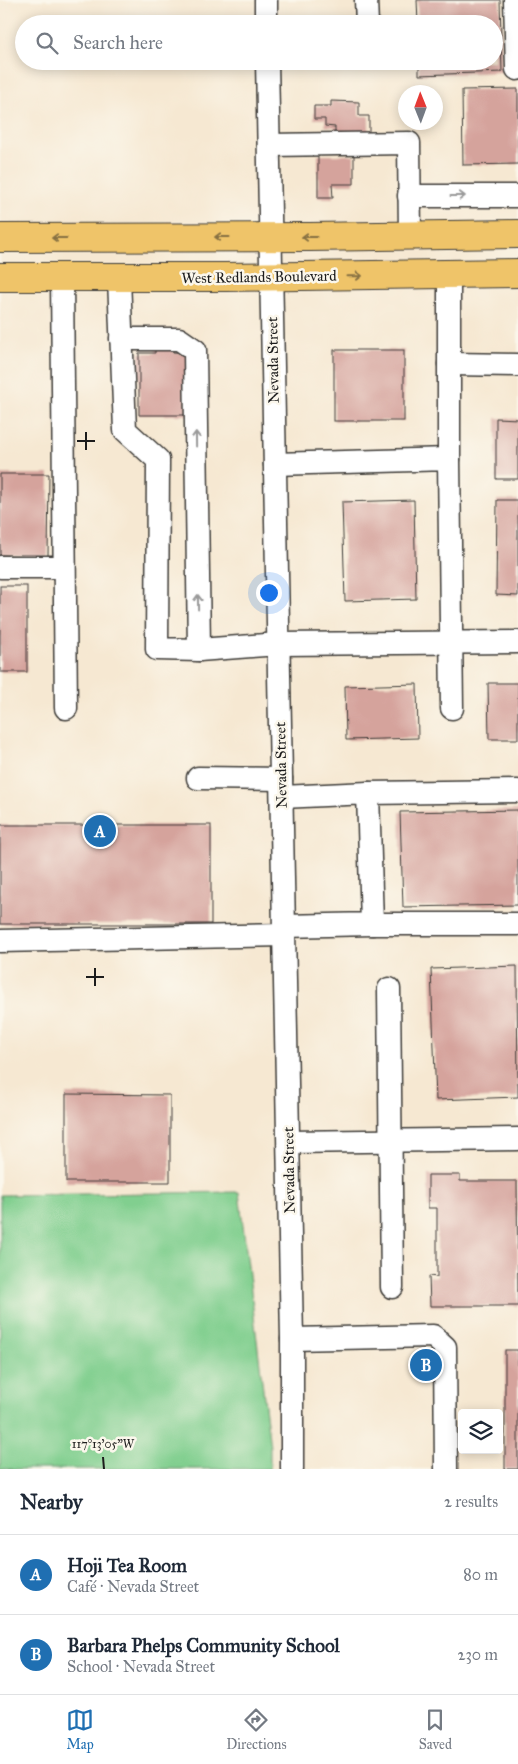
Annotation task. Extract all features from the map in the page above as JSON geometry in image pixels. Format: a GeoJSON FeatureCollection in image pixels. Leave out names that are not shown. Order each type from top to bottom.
{"type":"FeatureCollection","features":[{"type":"Feature","properties":{"kind":"main road"},"geometry":{"type":"LineString","coordinates":[[0,238],[518,234]]}},
{"type":"Feature","properties":{"kind":"main road","name":"West Redlands Boulevard"},"geometry":{"type":"LineString","coordinates":[[0,277],[119,278],[518,273]]}},
{"type":"Feature","properties":{"kind":"street"},"geometry":{"type":"LineString","coordinates":[[266,0],[266,15]]}},
{"type":"Feature","properties":{"kind":"street"},"geometry":{"type":"LineString","coordinates":[[366,0],[367,15]]}},
{"type":"Feature","properties":{"kind":"street"},"geometry":{"type":"LineString","coordinates":[[515,0],[517,69]]}},
{"type":"Feature","properties":{"kind":"street","name":"Nevada Street"},"geometry":{"type":"LineString","coordinates":[[267,70],[289,1142],[292,1469]]}},
{"type":"Feature","properties":{"kind":"street"},"geometry":{"type":"LineString","coordinates":[[269,145],[409,144],[410,235]]}},
{"type":"Feature","properties":{"kind":"street"},"geometry":{"type":"LineString","coordinates":[[409,196],[518,196]]}},
{"type":"Feature","properties":{"kind":"street"},"geometry":{"type":"LineString","coordinates":[[449,274],[452,708]]}},
{"type":"Feature","properties":{"kind":"street"},"geometry":{"type":"LineString","coordinates":[[62,278],[66,708]]}},
{"type":"Feature","properties":{"kind":"street"},"geometry":{"type":"LineString","coordinates":[[119,278],[125,430],[158,460],[157,650],[199,650],[279,644],[518,642]]}},
{"type":"Feature","properties":{"kind":"street"},"geometry":{"type":"LineString","coordinates":[[121,339],[179,339],[194,350],[199,650]]}},
{"type":"Feature","properties":{"kind":"street"},"geometry":{"type":"LineString","coordinates":[[449,364],[518,365]]}},
{"type":"Feature","properties":{"kind":"street"},"geometry":{"type":"LineString","coordinates":[[275,464],[450,459]]}},
{"type":"Feature","properties":{"kind":"street"},"geometry":{"type":"LineString","coordinates":[[0,567],[64,567]]}},
{"type":"Feature","properties":{"kind":"street"},"geometry":{"type":"LineString","coordinates":[[198,778],[281,788],[368,793],[518,791]]}},
{"type":"Feature","properties":{"kind":"street"},"geometry":{"type":"LineString","coordinates":[[368,793],[372,924]]}},
{"type":"Feature","properties":{"kind":"street"},"geometry":{"type":"LineString","coordinates":[[0,941],[284,931],[372,924],[518,924]]}},
{"type":"Feature","properties":{"kind":"street"},"geometry":{"type":"LineString","coordinates":[[389,989],[392,1288]]}},
{"type":"Feature","properties":{"kind":"street"},"geometry":{"type":"LineString","coordinates":[[289,1142],[518,1139]]}},
{"type":"Feature","properties":{"kind":"street"},"geometry":{"type":"LineString","coordinates":[[292,1339],[433,1336],[445,1347],[446,1469]]}},
{"type":"Feature","properties":{"kind":"green space"},"geometry":{"type":"Polygon","coordinates":[[[239,1192],[270,1447],[270,1469],[0,1469],[0,1195],[239,1192]]]}},
{"type":"Feature","properties":{"kind":"building"},"geometry":{"type":"Polygon","coordinates":[[[417,0],[500,0],[500,15],[418,15],[417,0]]]}},
{"type":"Feature","properties":{"kind":"building"},"geometry":{"type":"Polygon","coordinates":[[[419,70],[502,70],[502,72],[419,75],[419,70]]]}},
{"type":"Feature","properties":{"kind":"building"},"geometry":{"type":"Polygon","coordinates":[[[518,89],[518,164],[463,165],[462,90],[518,89]]]}},
{"type":"Feature","properties":{"kind":"building"},"geometry":{"type":"Polygon","coordinates":[[[331,101],[359,102],[359,116],[369,116],[369,135],[335,135],[335,127],[325,126],[325,119],[314,119],[314,106],[331,106],[331,101]]]}},
{"type":"Feature","properties":{"kind":"building"},"geometry":{"type":"Polygon","coordinates":[[[318,155],[354,155],[354,184],[332,184],[333,198],[318,198],[318,155]]]}},
{"type":"Feature","properties":{"kind":"building"},"geometry":{"type":"Polygon","coordinates":[[[155,347],[173,347],[173,352],[190,353],[190,415],[139,415],[139,353],[155,353],[155,347]]]}},
{"type":"Feature","properties":{"kind":"building"},"geometry":{"type":"Polygon","coordinates":[[[334,350],[404,350],[404,421],[334,421],[334,350]]]}},
{"type":"Feature","properties":{"kind":"building"},"geometry":{"type":"Polygon","coordinates":[[[496,418],[518,419],[518,479],[496,479],[496,418]]]}},
{"type":"Feature","properties":{"kind":"building"},"geometry":{"type":"Polygon","coordinates":[[[0,474],[49,474],[48,556],[0,555],[0,474]]]}},
{"type":"Feature","properties":{"kind":"building"},"geometry":{"type":"Polygon","coordinates":[[[414,500],[416,599],[345,601],[342,502],[414,500]]]}},
{"type":"Feature","properties":{"kind":"building"},"geometry":{"type":"Polygon","coordinates":[[[497,500],[518,500],[518,596],[496,595],[497,500]]]}},
{"type":"Feature","properties":{"kind":"building"},"geometry":{"type":"Polygon","coordinates":[[[0,586],[27,586],[27,672],[0,672],[0,586]]]}},
{"type":"Feature","properties":{"kind":"building"},"geometry":{"type":"Polygon","coordinates":[[[488,683],[518,683],[518,739],[489,739],[488,683]]]}},
{"type":"Feature","properties":{"kind":"building"},"geometry":{"type":"Polygon","coordinates":[[[417,684],[418,738],[346,740],[345,686],[417,684]]]}},
{"type":"Feature","properties":{"kind":"building"},"geometry":{"type":"Polygon","coordinates":[[[518,810],[518,905],[403,907],[400,812],[518,810]]]}},
{"type":"Feature","properties":{"kind":"building"},"geometry":{"type":"Polygon","coordinates":[[[0,825],[211,825],[211,924],[0,924],[0,825]]]}},
{"type":"Feature","properties":{"kind":"building"},"geometry":{"type":"Polygon","coordinates":[[[517,966],[518,1097],[436,1100],[431,969],[517,966]]]}},
{"type":"Feature","properties":{"kind":"building"},"geometry":{"type":"Polygon","coordinates":[[[66,1094],[170,1095],[170,1182],[66,1182],[66,1094]]]}},
{"type":"Feature","properties":{"kind":"building"},"geometry":{"type":"Polygon","coordinates":[[[428,1175],[460,1175],[460,1181],[517,1181],[518,1306],[430,1306],[429,1276],[437,1277],[437,1208],[428,1208],[428,1175]]]}},
{"type":"Feature","properties":{"kind":"building"},"geometry":{"type":"Polygon","coordinates":[[[505,1350],[518,1350],[518,1469],[505,1469],[505,1350]]]}},
{"type":"Feature","properties":{"kind":"place","name":"Hoji Tea Room"},"geometry":{"type":"Point","coordinates":[100,831]}},
{"type":"Feature","properties":{"kind":"place","name":"Barbara Phelps Community School"},"geometry":{"type":"Point","coordinates":[426,1365]}}]}
